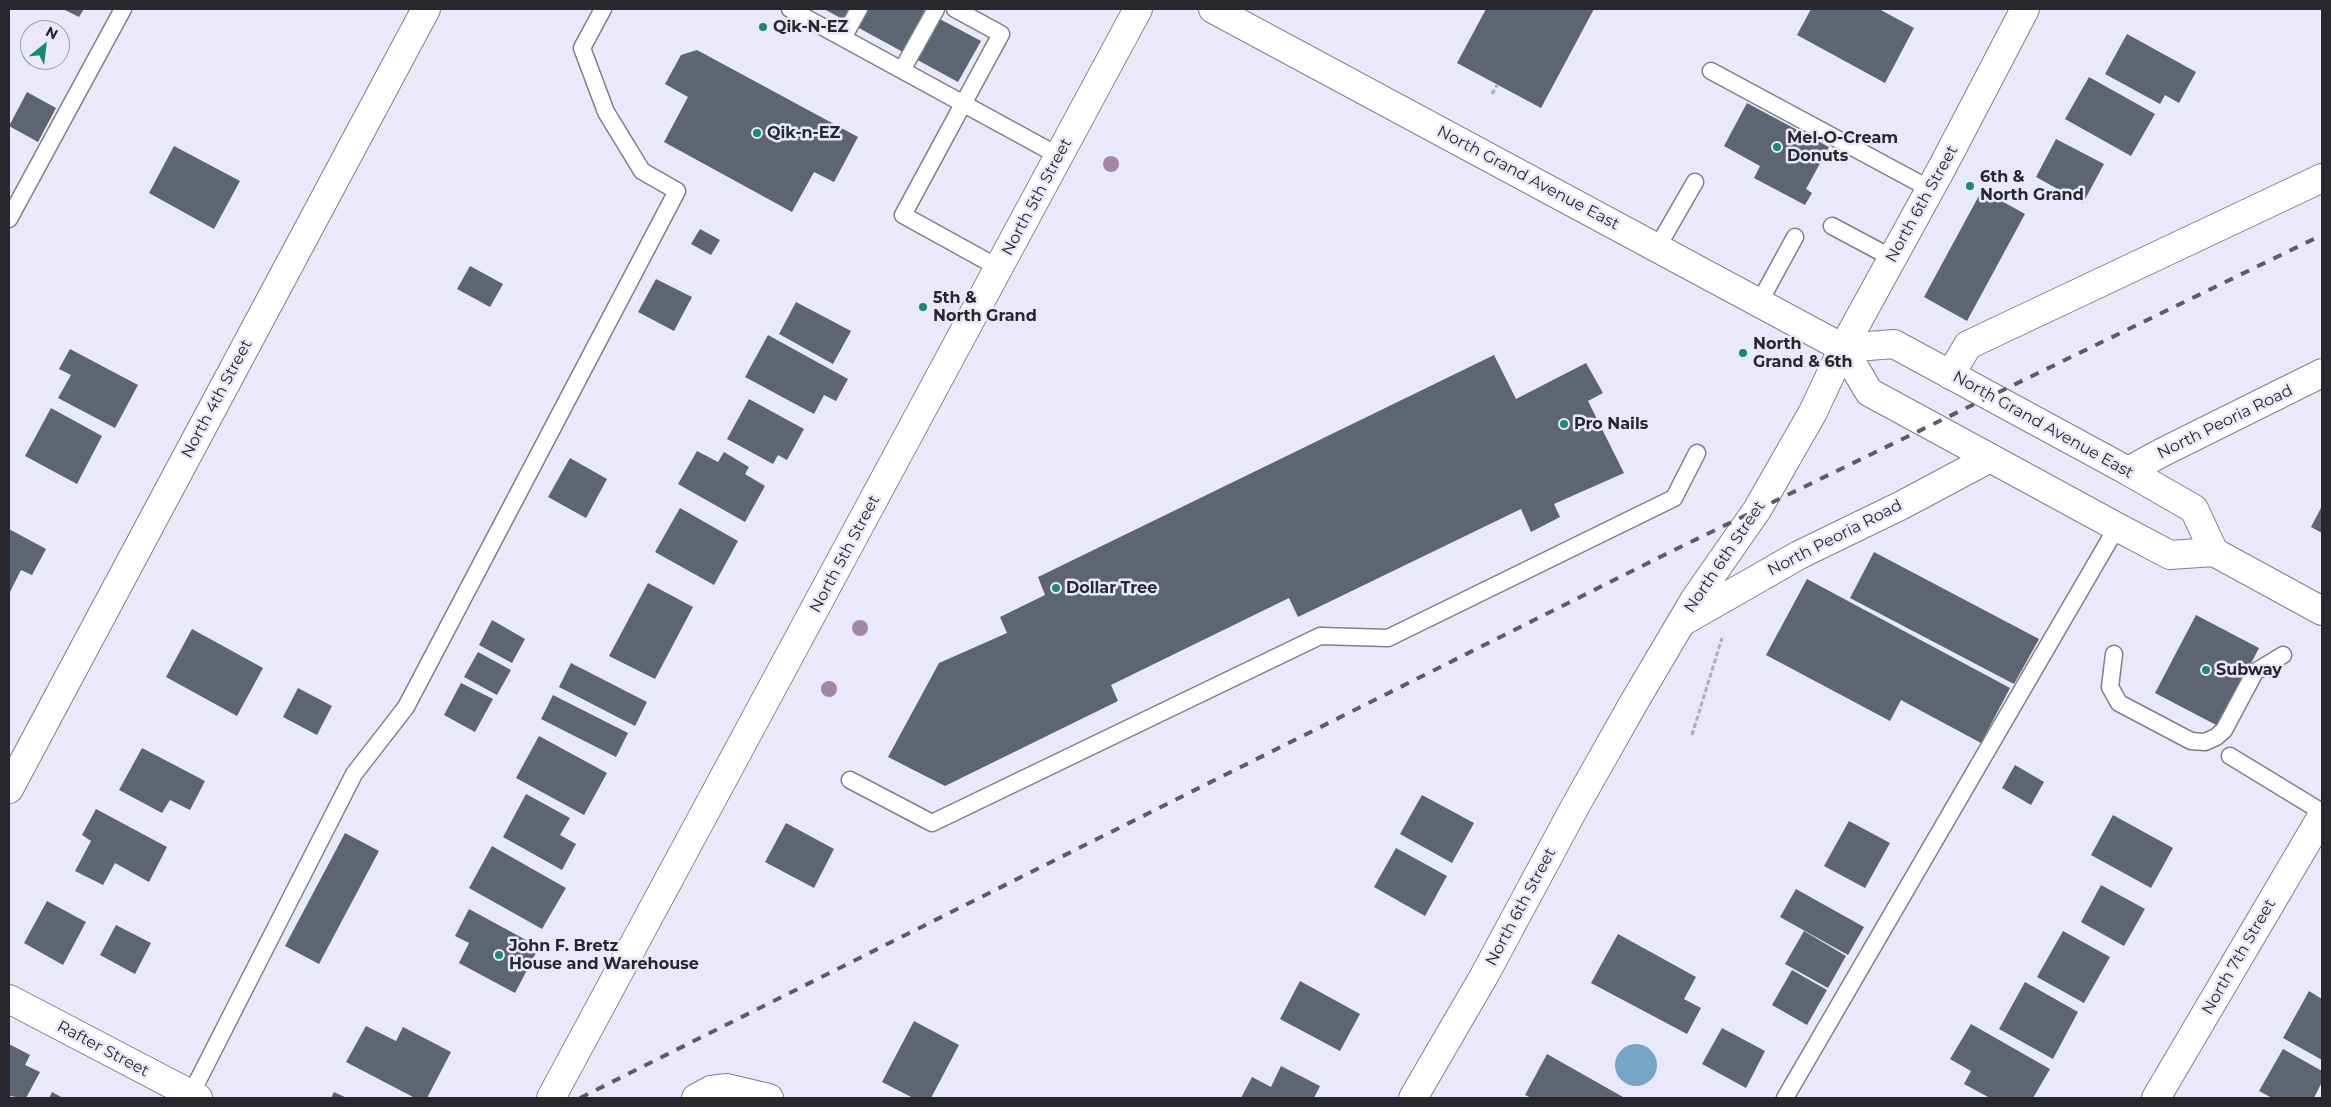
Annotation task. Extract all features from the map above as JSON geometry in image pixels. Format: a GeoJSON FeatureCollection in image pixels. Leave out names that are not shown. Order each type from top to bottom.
{"type":"FeatureCollection","features":[{"type":"Feature","properties":{"kind":"main road","name":"North 4th Street"},"geometry":{"type":"LineString","coordinates":[[9,789],[426,9]]}},
{"type":"Feature","properties":{"kind":"main road","name":"North 5th Street"},"geometry":{"type":"LineString","coordinates":[[551,1098],[1138,9]]}},
{"type":"Feature","properties":{"kind":"main road","name":"North Grand Avenue East"},"geometry":{"type":"LineString","coordinates":[[1213,9],[1844,348],[1894,344],[2194,509],[2214,552]]}},
{"type":"Feature","properties":{"kind":"main road","name":"North 6th Street"},"geometry":{"type":"LineString","coordinates":[[1413,1098],[1484,976],[1577,802],[1682,622],[1758,510],[1820,400],[1844,348],[2025,9]]}},
{"type":"Feature","properties":{"kind":"main road"},"geometry":{"type":"LineString","coordinates":[[1950,375],[1968,345],[2322,178]]}},
{"type":"Feature","properties":{"kind":"main road"},"geometry":{"type":"LineString","coordinates":[[1844,348],[1869,392],[2170,555],[2214,552],[2322,611]]}},
{"type":"Feature","properties":{"kind":"main road","name":"North Peoria Road"},"geometry":{"type":"LineString","coordinates":[[2128,471],[2162,452],[2322,373]]}},
{"type":"Feature","properties":{"kind":"main road","name":"North Peoria Road"},"geometry":{"type":"LineString","coordinates":[[1682,622],[1799,555],[1902,505],[1990,458]]}},
{"type":"Feature","properties":{"kind":"main road","name":"North 7th Street"},"geometry":{"type":"LineString","coordinates":[[2156,1098],[2322,816]]}},
{"type":"Feature","properties":{"kind":"main road","name":"Rafter Street"},"geometry":{"type":"LineString","coordinates":[[9,999],[193,1097]]}},
{"type":"Feature","properties":{"kind":"main road"},"geometry":{"type":"LineString","coordinates":[[696,1098],[711,1090],[727,1088],[768,1098]]}},
{"type":"Feature","properties":{"kind":"lane"},"geometry":{"type":"LineString","coordinates":[[9,219],[123,9]]}},
{"type":"Feature","properties":{"kind":"lane"},"geometry":{"type":"LineString","coordinates":[[193,1097],[354,774],[406,707],[677,191],[642,171],[606,112],[582,48],[603,9]]}},
{"type":"Feature","properties":{"kind":"lane"},"geometry":{"type":"LineString","coordinates":[[790,9],[1059,156]]}},
{"type":"Feature","properties":{"kind":"lane"},"geometry":{"type":"LineString","coordinates":[[843,38],[859,9]]}},
{"type":"Feature","properties":{"kind":"lane"},"geometry":{"type":"LineString","coordinates":[[902,70],[936,9]]}},
{"type":"Feature","properties":{"kind":"lane"},"geometry":{"type":"LineString","coordinates":[[955,9],[1002,34],[903,215],[999,268]]}},
{"type":"Feature","properties":{"kind":"lane"},"geometry":{"type":"LineString","coordinates":[[1711,70],[1930,189]]}},
{"type":"Feature","properties":{"kind":"lane"},"geometry":{"type":"LineString","coordinates":[[1657,248],[1695,182]]}},
{"type":"Feature","properties":{"kind":"lane"},"geometry":{"type":"LineString","coordinates":[[1832,226],[1892,258]]}},
{"type":"Feature","properties":{"kind":"lane"},"geometry":{"type":"LineString","coordinates":[[1759,303],[1795,237]]}},
{"type":"Feature","properties":{"kind":"lane"},"geometry":{"type":"LineString","coordinates":[[850,780],[932,823],[1320,636],[1388,638],[1674,498],[1697,453]]}},
{"type":"Feature","properties":{"kind":"lane"},"geometry":{"type":"LineString","coordinates":[[1785,1098],[2117,527]]}},
{"type":"Feature","properties":{"kind":"lane"},"geometry":{"type":"LineString","coordinates":[[2114,654],[2110,687],[2119,703],[2191,741],[2205,742],[2216,737],[2224,730],[2255,672],[2283,655]]}},
{"type":"Feature","properties":{"kind":"lane"},"geometry":{"type":"LineString","coordinates":[[2230,756],[2322,812]]}},
{"type":"Feature","properties":{"kind":"path"},"geometry":{"type":"LineString","coordinates":[[1492,94],[1497,85]]}},
{"type":"Feature","properties":{"kind":"path"},"geometry":{"type":"LineString","coordinates":[[1692,735],[1724,632]]}},
{"type":"Feature","properties":{"kind":"water"},"geometry":{"type":"Polygon","coordinates":[[[1640,1044],[1648,1047],[1654,1053],[1657,1065],[1654,1077],[1648,1083],[1632,1086],[1624,1083],[1618,1077],[1615,1061],[1618,1053],[1624,1047],[1640,1044]]]}},
{"type":"Feature","properties":{"kind":"building"},"geometry":{"type":"Polygon","coordinates":[[[63,9],[84,9],[79,17],[63,9]]]}},
{"type":"Feature","properties":{"kind":"building"},"geometry":{"type":"Polygon","coordinates":[[[824,9],[921,9],[981,41],[958,82],[824,9]]]}},
{"type":"Feature","properties":{"kind":"building"},"geometry":{"type":"Polygon","coordinates":[[[1486,9],[1594,9],[1541,108],[1457,63],[1486,9]]]}},
{"type":"Feature","properties":{"kind":"building"},"geometry":{"type":"Polygon","coordinates":[[[1811,9],[1879,9],[1914,28],[1885,83],[1797,35],[1811,9]]]}},
{"type":"Feature","properties":{"kind":"building"},"geometry":{"type":"Polygon","coordinates":[[[2127,34],[2196,72],[2179,103],[2165,95],[2160,104],[2105,74],[2127,34]]]}},
{"type":"Feature","properties":{"kind":"building"},"geometry":{"type":"Polygon","coordinates":[[[697,50],[858,137],[834,182],[814,172],[792,212],[664,142],[688,97],[665,84],[681,55],[697,50]]]}},
{"type":"Feature","properties":{"kind":"building"},"geometry":{"type":"Polygon","coordinates":[[[2089,77],[2155,114],[2131,156],[2065,119],[2089,77]]]}},
{"type":"Feature","properties":{"kind":"building"},"geometry":{"type":"Polygon","coordinates":[[[27,92],[56,108],[38,142],[9,126],[27,92]]]}},
{"type":"Feature","properties":{"kind":"building"},"geometry":{"type":"Polygon","coordinates":[[[1747,103],[1829,147],[1806,189],[1812,193],[1805,205],[1754,178],[1760,166],[1724,146],[1747,103]]]}},
{"type":"Feature","properties":{"kind":"building"},"geometry":{"type":"Polygon","coordinates":[[[2056,139],[2104,164],[2083,203],[2036,177],[2056,139]]]}},
{"type":"Feature","properties":{"kind":"building"},"geometry":{"type":"Polygon","coordinates":[[[174,146],[240,181],[214,229],[149,193],[174,146]]]}},
{"type":"Feature","properties":{"kind":"building"},"geometry":{"type":"Polygon","coordinates":[[[1982,190],[2025,214],[1967,321],[1924,297],[1982,190]]]}},
{"type":"Feature","properties":{"kind":"building"},"geometry":{"type":"Polygon","coordinates":[[[700,229],[720,240],[711,255],[691,244],[700,229]]]}},
{"type":"Feature","properties":{"kind":"building"},"geometry":{"type":"Polygon","coordinates":[[[470,266],[503,284],[490,307],[457,289],[470,266]]]}},
{"type":"Feature","properties":{"kind":"building"},"geometry":{"type":"Polygon","coordinates":[[[656,279],[692,297],[674,331],[638,312],[656,279]]]}},
{"type":"Feature","properties":{"kind":"building"},"geometry":{"type":"Polygon","coordinates":[[[796,302],[851,331],[833,364],[779,334],[796,302]]]}},
{"type":"Feature","properties":{"kind":"building"},"geometry":{"type":"Polygon","coordinates":[[[768,335],[848,379],[836,401],[824,395],[814,414],[745,377],[768,335]]]}},
{"type":"Feature","properties":{"kind":"building"},"geometry":{"type":"Polygon","coordinates":[[[70,349],[138,385],[115,428],[58,398],[71,375],[59,369],[70,349]]]}},
{"type":"Feature","properties":{"kind":"building"},"geometry":{"type":"Polygon","coordinates":[[[1494,355],[1516,399],[1586,363],[1603,393],[1588,401],[1624,473],[1554,504],[1560,517],[1531,532],[1521,509],[1298,617],[1289,598],[1111,685],[1118,701],[945,786],[888,757],[939,663],[1007,633],[1000,617],[1045,595],[1038,577],[1494,355]]]}},
{"type":"Feature","properties":{"kind":"building"},"geometry":{"type":"Polygon","coordinates":[[[749,399],[804,429],[787,460],[778,455],[773,464],[727,439],[749,399]]]}},
{"type":"Feature","properties":{"kind":"building"},"geometry":{"type":"Polygon","coordinates":[[[51,408],[102,436],[77,484],[25,456],[51,408]]]}},
{"type":"Feature","properties":{"kind":"building"},"geometry":{"type":"Polygon","coordinates":[[[697,451],[718,462],[724,452],[749,467],[745,474],[765,486],[745,522],[678,484],[697,451]]]}},
{"type":"Feature","properties":{"kind":"building"},"geometry":{"type":"Polygon","coordinates":[[[570,458],[607,479],[586,518],[548,497],[570,458]]]}},
{"type":"Feature","properties":{"kind":"building"},"geometry":{"type":"Polygon","coordinates":[[[2322,506],[2322,533],[2311,527],[2322,506]]]}},
{"type":"Feature","properties":{"kind":"building"},"geometry":{"type":"Polygon","coordinates":[[[680,508],[738,541],[714,585],[655,552],[680,508]]]}},
{"type":"Feature","properties":{"kind":"building"},"geometry":{"type":"Polygon","coordinates":[[[9,529],[46,549],[32,575],[21,570],[9,594],[9,529]]]}},
{"type":"Feature","properties":{"kind":"building"},"geometry":{"type":"Polygon","coordinates":[[[1874,552],[2039,639],[2014,684],[1850,598],[1874,552]]]}},
{"type":"Feature","properties":{"kind":"building"},"geometry":{"type":"Polygon","coordinates":[[[1807,579],[2010,688],[1981,743],[1901,700],[1890,721],[1766,655],[1807,579]]]}},
{"type":"Feature","properties":{"kind":"building"},"geometry":{"type":"Polygon","coordinates":[[[648,583],[693,607],[655,679],[609,656],[648,583]]]}},
{"type":"Feature","properties":{"kind":"building"},"geometry":{"type":"Polygon","coordinates":[[[2196,615],[2259,648],[2218,726],[2155,693],[2196,615]]]}},
{"type":"Feature","properties":{"kind":"building"},"geometry":{"type":"Polygon","coordinates":[[[492,620],[525,639],[512,663],[479,645],[492,620]]]}},
{"type":"Feature","properties":{"kind":"building"},"geometry":{"type":"Polygon","coordinates":[[[192,629],[263,668],[237,716],[166,677],[192,629]]]}},
{"type":"Feature","properties":{"kind":"building"},"geometry":{"type":"Polygon","coordinates":[[[478,652],[511,670],[497,695],[464,677],[478,652]]]}},
{"type":"Feature","properties":{"kind":"building"},"geometry":{"type":"Polygon","coordinates":[[[571,663],[647,702],[635,726],[559,687],[571,663]]]}},
{"type":"Feature","properties":{"kind":"building"},"geometry":{"type":"Polygon","coordinates":[[[461,683],[493,699],[475,732],[444,715],[461,683]]]}},
{"type":"Feature","properties":{"kind":"building"},"geometry":{"type":"Polygon","coordinates":[[[298,688],[332,706],[317,735],[283,717],[298,688]]]}},
{"type":"Feature","properties":{"kind":"building"},"geometry":{"type":"Polygon","coordinates":[[[553,695],[628,733],[616,757],[541,719],[553,695]]]}},
{"type":"Feature","properties":{"kind":"building"},"geometry":{"type":"Polygon","coordinates":[[[539,736],[607,773],[584,815],[516,778],[539,736]]]}},
{"type":"Feature","properties":{"kind":"building"},"geometry":{"type":"Polygon","coordinates":[[[142,748],[205,781],[190,810],[170,800],[162,813],[119,790],[142,748]]]}},
{"type":"Feature","properties":{"kind":"building"},"geometry":{"type":"Polygon","coordinates":[[[2015,765],[2044,782],[2031,805],[2002,788],[2015,765]]]}},
{"type":"Feature","properties":{"kind":"building"},"geometry":{"type":"Polygon","coordinates":[[[526,794],[570,818],[560,835],[576,844],[562,870],[503,837],[526,794]]]}},
{"type":"Feature","properties":{"kind":"building"},"geometry":{"type":"Polygon","coordinates":[[[1422,795],[1474,823],[1452,863],[1400,834],[1422,795]]]}},
{"type":"Feature","properties":{"kind":"building"},"geometry":{"type":"Polygon","coordinates":[[[96,809],[167,847],[149,882],[115,863],[103,885],[75,871],[91,841],[82,835],[96,809]]]}},
{"type":"Feature","properties":{"kind":"building"},"geometry":{"type":"Polygon","coordinates":[[[2113,815],[2173,848],[2151,888],[2091,855],[2113,815]]]}},
{"type":"Feature","properties":{"kind":"building"},"geometry":{"type":"Polygon","coordinates":[[[1849,821],[1890,843],[1865,888],[1824,866],[1849,821]]]}},
{"type":"Feature","properties":{"kind":"building"},"geometry":{"type":"Polygon","coordinates":[[[786,823],[834,849],[814,888],[765,862],[786,823]]]}},
{"type":"Feature","properties":{"kind":"building"},"geometry":{"type":"Polygon","coordinates":[[[345,833],[379,851],[319,964],[285,946],[345,833]]]}},
{"type":"Feature","properties":{"kind":"building"},"geometry":{"type":"Polygon","coordinates":[[[492,846],[566,888],[542,929],[469,888],[492,846]]]}},
{"type":"Feature","properties":{"kind":"building"},"geometry":{"type":"Polygon","coordinates":[[[1396,848],[1447,876],[1425,916],[1374,887],[1396,848]]]}},
{"type":"Feature","properties":{"kind":"building"},"geometry":{"type":"Polygon","coordinates":[[[2101,885],[2145,909],[2124,946],[2081,922],[2101,885]]]}},
{"type":"Feature","properties":{"kind":"building"},"geometry":{"type":"Polygon","coordinates":[[[1796,889],[1864,927],[1848,955],[1780,917],[1796,889]]]}},
{"type":"Feature","properties":{"kind":"building"},"geometry":{"type":"Polygon","coordinates":[[[47,901],[86,922],[63,965],[24,943],[47,901]]]}},
{"type":"Feature","properties":{"kind":"building","name":"John F. Bretz House and Warehouse"},"geometry":{"type":"Polygon","coordinates":[[[469,909],[539,947],[515,993],[459,963],[469,943],[455,936],[469,909]]]}},
{"type":"Feature","properties":{"kind":"building"},"geometry":{"type":"Polygon","coordinates":[[[116,925],[151,943],[135,974],[100,955],[116,925]]]}},
{"type":"Feature","properties":{"kind":"building"},"geometry":{"type":"Polygon","coordinates":[[[1804,931],[1846,956],[1828,988],[1785,964],[1804,931]]]}},
{"type":"Feature","properties":{"kind":"building"},"geometry":{"type":"Polygon","coordinates":[[[2063,931],[2110,957],[2084,1003],[2037,977],[2063,931]]]}},
{"type":"Feature","properties":{"kind":"building"},"geometry":{"type":"Polygon","coordinates":[[[1618,934],[1696,977],[1684,999],[1701,1008],[1687,1034],[1591,983],[1618,934]]]}},
{"type":"Feature","properties":{"kind":"building"},"geometry":{"type":"Polygon","coordinates":[[[1792,970],[1827,990],[1807,1025],[1772,1005],[1792,970]]]}},
{"type":"Feature","properties":{"kind":"building"},"geometry":{"type":"Polygon","coordinates":[[[1300,981],[1360,1014],[1340,1051],[1280,1019],[1300,981]]]}},
{"type":"Feature","properties":{"kind":"building"},"geometry":{"type":"Polygon","coordinates":[[[2025,982],[2078,1012],[2053,1059],[1999,1029],[2025,982]]]}},
{"type":"Feature","properties":{"kind":"building"},"geometry":{"type":"Polygon","coordinates":[[[2309,991],[2322,999],[2322,1060],[2283,1038],[2309,991]]]}},
{"type":"Feature","properties":{"kind":"building"},"geometry":{"type":"Polygon","coordinates":[[[914,1021],[959,1045],[931,1098],[913,1098],[882,1082],[914,1021]]]}},
{"type":"Feature","properties":{"kind":"building"},"geometry":{"type":"Polygon","coordinates":[[[1971,1024],[2050,1069],[2033,1098],[1990,1098],[1964,1084],[1971,1071],[1950,1059],[1971,1024]]]}},
{"type":"Feature","properties":{"kind":"building"},"geometry":{"type":"Polygon","coordinates":[[[366,1026],[396,1041],[403,1027],[451,1052],[427,1098],[415,1098],[346,1062],[366,1026]]]}},
{"type":"Feature","properties":{"kind":"building"},"geometry":{"type":"Polygon","coordinates":[[[1722,1028],[1765,1051],[1746,1088],[1702,1064],[1722,1028]]]}},
{"type":"Feature","properties":{"kind":"building"},"geometry":{"type":"Polygon","coordinates":[[[9,1044],[30,1055],[25,1065],[40,1072],[26,1098],[9,1096],[9,1044]]]}},
{"type":"Feature","properties":{"kind":"building"},"geometry":{"type":"Polygon","coordinates":[[[2283,1049],[2322,1071],[2322,1082],[2314,1098],[2272,1098],[2259,1091],[2283,1049]]]}},
{"type":"Feature","properties":{"kind":"building"},"geometry":{"type":"Polygon","coordinates":[[[1547,1054],[1623,1097],[1532,1098],[1525,1095],[1547,1054]]]}},
{"type":"Feature","properties":{"kind":"building"},"geometry":{"type":"Polygon","coordinates":[[[1281,1066],[1320,1086],[1314,1098],[1241,1098],[1252,1077],[1271,1087],[1281,1066]]]}},
{"type":"Feature","properties":{"kind":"building"},"geometry":{"type":"Polygon","coordinates":[[[52,1092],[63,1098],[49,1098],[52,1092]]]}},
{"type":"Feature","properties":{"kind":"building"},"geometry":{"type":"Polygon","coordinates":[[[334,1092],[347,1098],[331,1098],[334,1092]]]}},
{"type":"Feature","properties":{"kind":"railway"},"geometry":{"type":"LineString","coordinates":[[580,1098],[1664,555],[2322,235]]}},
{"type":"Feature","properties":{"kind":"place","name":"Qik-N-EZ"},"geometry":{"type":"Point","coordinates":[763,27]}},
{"type":"Feature","properties":{"kind":"place","name":"Qik-n-EZ"},"geometry":{"type":"Point","coordinates":[757,133]}},
{"type":"Feature","properties":{"kind":"place","name":"Mel-O-Cream Donuts"},"geometry":{"type":"Point","coordinates":[1777,147]}},
{"type":"Feature","properties":{"kind":"place","name":"6th & North Grand"},"geometry":{"type":"Point","coordinates":[1970,186]}},
{"type":"Feature","properties":{"kind":"place","name":"5th & North Grand"},"geometry":{"type":"Point","coordinates":[923,307]}},
{"type":"Feature","properties":{"kind":"place","name":"North Grand & 6th"},"geometry":{"type":"Point","coordinates":[1743,353]}},
{"type":"Feature","properties":{"kind":"place","name":"Pro Nails"},"geometry":{"type":"Point","coordinates":[1564,424]}},
{"type":"Feature","properties":{"kind":"place","name":"Dollar Tree"},"geometry":{"type":"Point","coordinates":[1056,588]}},
{"type":"Feature","properties":{"kind":"place","name":"Subway"},"geometry":{"type":"Point","coordinates":[2206,670]}},
{"type":"Feature","properties":{"kind":"place","name":"John F. Bretz House and Warehouse"},"geometry":{"type":"Point","coordinates":[499,955]}}]}
